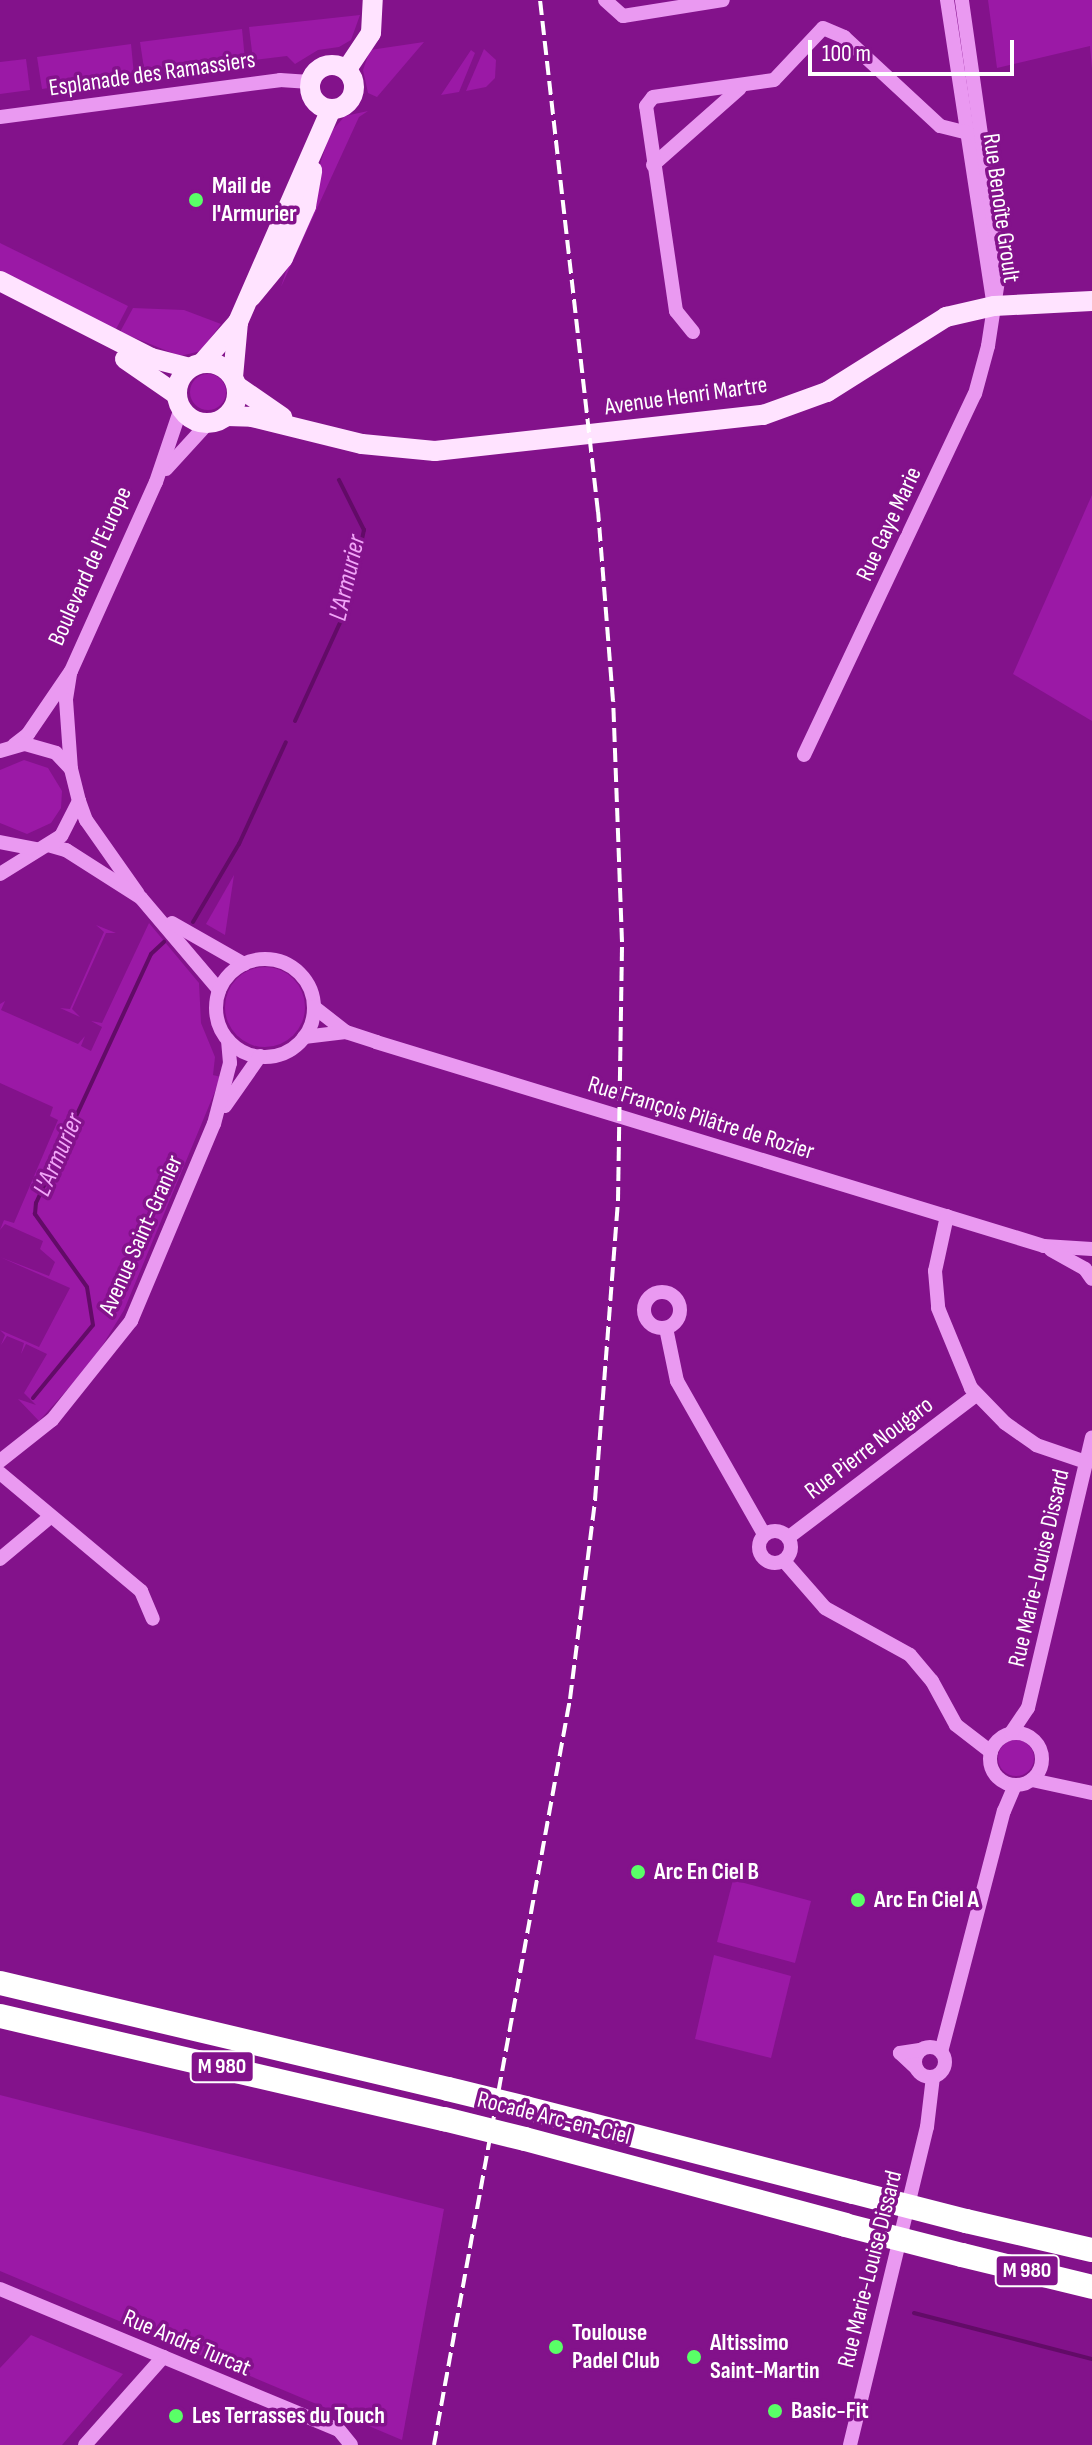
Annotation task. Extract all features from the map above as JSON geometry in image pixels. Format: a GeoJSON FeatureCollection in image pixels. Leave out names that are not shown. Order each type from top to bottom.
{"type":"FeatureCollection","features":[{"type":"Feature","properties":{"kind":"highway"},"geometry":{"type":"LineString","coordinates":[[0,1966],[210,2024],[221,2037]]}},
{"type":"Feature","properties":{"kind":"highway","name":"Rocade Arc-en-Ciel"},"geometry":{"type":"LineString","coordinates":[[0,1983],[526,2108],[966,2221],[1092,2250]]}},
{"type":"Feature","properties":{"kind":"highway","name":"Rocade Arc-en-Ciel"},"geometry":{"type":"LineString","coordinates":[[4,2019],[444,2119],[1092,2287]]}},
{"type":"Feature","properties":{"kind":"main road"},"geometry":{"type":"LineString","coordinates":[[347,69],[371,33],[373,0]]}},
{"type":"Feature","properties":{"kind":"main road"},"geometry":{"type":"LineString","coordinates":[[331,109],[316,102],[310,82],[321,67],[347,69]]}},
{"type":"Feature","properties":{"kind":"main road"},"geometry":{"type":"LineString","coordinates":[[179,402],[180,380],[238,322],[251,297],[253,278],[314,155],[331,109],[353,97],[355,85],[347,69]]}},
{"type":"Feature","properties":{"kind":"main road"},"geometry":{"type":"LineString","coordinates":[[0,281],[151,358],[196,365],[216,364],[235,382]]}},
{"type":"Feature","properties":{"kind":"main road"},"geometry":{"type":"LineString","coordinates":[[0,296],[146,370],[179,402],[192,420],[218,420],[236,402],[238,322]]}},
{"type":"Feature","properties":{"kind":"main road","name":"Avenue Henri Martre"},"geometry":{"type":"LineString","coordinates":[[218,420],[311,431],[362,444],[435,451],[763,415],[827,392],[946,317],[994,306],[1092,301]]}},
{"type":"Feature","properties":{"kind":"main road","name":"Avenue Henri Martre"},"geometry":{"type":"LineString","coordinates":[[235,382],[256,403],[311,431]]}},
{"type":"Feature","properties":{"kind":"street"},"geometry":{"type":"LineString","coordinates":[[605,0],[623,16],[723,0]]}},
{"type":"Feature","properties":{"kind":"street","name":"Rue Benoîte Groult"},"geometry":{"type":"LineString","coordinates":[[947,0],[994,306]]}},
{"type":"Feature","properties":{"kind":"street","name":"Rue Benoîte Groult"},"geometry":{"type":"LineString","coordinates":[[962,0],[1000,268],[994,306]]}},
{"type":"Feature","properties":{"kind":"street"},"geometry":{"type":"LineString","coordinates":[[693,332],[676,311],[646,106],[653,97],[740,88],[774,80],[823,28],[844,37],[940,126],[968,133]]}},
{"type":"Feature","properties":{"kind":"street","name":"Esplanade des Ramassiers"},"geometry":{"type":"LineString","coordinates":[[0,117],[280,80],[310,82]]}},
{"type":"Feature","properties":{"kind":"street"},"geometry":{"type":"LineString","coordinates":[[653,165],[740,88]]}},
{"type":"Feature","properties":{"kind":"street","name":"Rue Gaye Marie"},"geometry":{"type":"LineString","coordinates":[[804,755],[975,394],[994,306]]}},
{"type":"Feature","properties":{"kind":"street","name":"Boulevard de l'Europe"},"geometry":{"type":"LineString","coordinates":[[4,749],[28,734],[71,671],[156,482],[179,402]]}},
{"type":"Feature","properties":{"kind":"street","name":"Boulevard de l'Europe"},"geometry":{"type":"LineString","coordinates":[[156,482],[189,438],[218,420]]}},
{"type":"Feature","properties":{"kind":"street","name":"Boulevard de l'Europe"},"geometry":{"type":"LineString","coordinates":[[71,671],[66,700],[71,769],[79,801],[86,820],[141,898]]}},
{"type":"Feature","properties":{"kind":"street","name":"Boulevard de l'Europe"},"geometry":{"type":"LineString","coordinates":[[4,749],[47,748],[71,769]]}},
{"type":"Feature","properties":{"kind":"street"},"geometry":{"type":"LineString","coordinates":[[0,874],[71,824],[79,801]]}},
{"type":"Feature","properties":{"kind":"street"},"geometry":{"type":"LineString","coordinates":[[0,842],[66,850],[141,898],[158,914],[219,990]]}},
{"type":"Feature","properties":{"kind":"street"},"geometry":{"type":"LineString","coordinates":[[158,914],[244,964]]}},
{"type":"Feature","properties":{"kind":"street"},"geometry":{"type":"LineString","coordinates":[[270,959],[294,968],[310,989],[314,1007],[304,1037],[282,1054],[260,1056],[228,1040],[216,1011],[219,990],[244,964],[270,959]]}},
{"type":"Feature","properties":{"kind":"street","name":"Rue François Pilâtre de Rozier"},"geometry":{"type":"LineString","coordinates":[[314,1007],[346,1032],[1044,1246],[1085,1269],[1092,1279]]}},
{"type":"Feature","properties":{"kind":"street","name":"Rue François Pilâtre de Rozier"},"geometry":{"type":"LineString","coordinates":[[304,1037],[346,1032]]}},
{"type":"Feature","properties":{"kind":"street","name":"Avenue Saint-Granier"},"geometry":{"type":"LineString","coordinates":[[0,1461],[52,1420],[131,1321],[214,1124],[230,1063],[228,1040]]}},
{"type":"Feature","properties":{"kind":"street","name":"Avenue Saint-Granier"},"geometry":{"type":"LineString","coordinates":[[214,1124],[260,1056]]}},
{"type":"Feature","properties":{"kind":"street"},"geometry":{"type":"LineString","coordinates":[[947,1216],[935,1271],[938,1308],[976,1395],[1036,1445],[1086,1462]]}},
{"type":"Feature","properties":{"kind":"street","name":"Rue François Pilâtre de Rozier"},"geometry":{"type":"LineString","coordinates":[[1044,1246],[1092,1249]]}},
{"type":"Feature","properties":{"kind":"street"},"geometry":{"type":"LineString","coordinates":[[666,1328],[677,1381],[764,1534]]}},
{"type":"Feature","properties":{"kind":"street","name":"Rue Pierre Nougaro"},"geometry":{"type":"LineString","coordinates":[[789,1537],[976,1395]]}},
{"type":"Feature","properties":{"kind":"street","name":"Rue Marie-Louise Dissard"},"geometry":{"type":"LineString","coordinates":[[1011,1733],[1028,1708],[1092,1437]]}},
{"type":"Feature","properties":{"kind":"street"},"geometry":{"type":"LineString","coordinates":[[0,1473],[141,1591],[153,1619]]}},
{"type":"Feature","properties":{"kind":"street"},"geometry":{"type":"LineString","coordinates":[[0,1559],[50,1517]]}},
{"type":"Feature","properties":{"kind":"street"},"geometry":{"type":"LineString","coordinates":[[777,1530],[789,1537],[792,1549],[784,1561],[771,1563],[762,1557],[759,1546],[764,1534],[777,1530]]}},
{"type":"Feature","properties":{"kind":"street"},"geometry":{"type":"LineString","coordinates":[[784,1561],[825,1608],[910,1655],[943,1697],[956,1725],[991,1752]]}},
{"type":"Feature","properties":{"kind":"street","name":"Rue Marie-Louise Dissard"},"geometry":{"type":"LineString","coordinates":[[1028,1708],[1033,1738]]}},
{"type":"Feature","properties":{"kind":"street"},"geometry":{"type":"LineString","coordinates":[[1053,1782],[1042,1764],[1041,1750],[1033,1738],[1011,1733],[998,1739],[991,1752],[992,1770],[1010,1784],[1032,1780],[1053,1782],[1092,1793]]}},
{"type":"Feature","properties":{"kind":"street"},"geometry":{"type":"LineString","coordinates":[[1032,1780],[1042,1764]]}},
{"type":"Feature","properties":{"kind":"street","name":"Rue Marie-Louise Dissard"},"geometry":{"type":"LineString","coordinates":[[850,2445],[930,2102],[924,2073],[930,2049],[944,2030],[959,1994],[1010,1784]]}},
{"type":"Feature","properties":{"kind":"street","name":"Rue Marie-Louise Dissard"},"geometry":{"type":"LineString","coordinates":[[924,2073],[944,2066],[930,2049]]}},
{"type":"Feature","properties":{"kind":"street","name":"Rue André Turcat"},"geometry":{"type":"LineString","coordinates":[[0,2289],[339,2430],[351,2445]]}},
{"type":"Feature","properties":{"kind":"street"},"geometry":{"type":"LineString","coordinates":[[85,2445],[163,2357]]}},
{"type":"Feature","properties":{"kind":"shaded area"},"geometry":{"type":"Polygon","coordinates":[[[988,0],[1092,0],[1092,69],[1090,46],[997,68],[988,0]]]}},
{"type":"Feature","properties":{"kind":"shaded area"},"geometry":{"type":"Polygon","coordinates":[[[360,15],[351,40],[339,47],[318,50],[295,64],[287,56],[253,60],[249,27],[360,15]]]}},
{"type":"Feature","properties":{"kind":"shaded area"},"geometry":{"type":"Polygon","coordinates":[[[242,29],[245,60],[145,75],[140,42],[242,29]]]}},
{"type":"Feature","properties":{"kind":"shaded area"},"geometry":{"type":"Polygon","coordinates":[[[424,42],[377,97],[368,93],[363,70],[370,50],[424,42]]]}},
{"type":"Feature","properties":{"kind":"shaded area"},"geometry":{"type":"Polygon","coordinates":[[[131,44],[134,75],[42,89],[37,57],[131,44]]]}},
{"type":"Feature","properties":{"kind":"shaded area"},"geometry":{"type":"Polygon","coordinates":[[[484,49],[496,60],[495,78],[486,87],[466,91],[484,49]]]}},
{"type":"Feature","properties":{"kind":"shaded area"},"geometry":{"type":"Polygon","coordinates":[[[471,50],[475,53],[459,92],[441,95],[471,50]]]}},
{"type":"Feature","properties":{"kind":"shaded area"},"geometry":{"type":"Polygon","coordinates":[[[26,59],[30,90],[0,94],[0,62],[26,59]]]}},
{"type":"Feature","properties":{"kind":"shaded area"},"geometry":{"type":"Polygon","coordinates":[[[368,111],[359,117],[281,287],[330,133],[345,116],[368,111]]]}},
{"type":"Feature","properties":{"kind":"shaded area"},"geometry":{"type":"Polygon","coordinates":[[[0,243],[128,306],[114,333],[0,276],[0,243]]]}},
{"type":"Feature","properties":{"kind":"shaded area"},"geometry":{"type":"Polygon","coordinates":[[[133,308],[184,310],[221,324],[201,351],[180,356],[120,332],[133,308]]]}},
{"type":"Feature","properties":{"kind":"shaded area"},"geometry":{"type":"Polygon","coordinates":[[[208,374],[221,379],[226,392],[221,405],[208,410],[195,405],[190,392],[195,379],[208,374]]]}},
{"type":"Feature","properties":{"kind":"shaded area"},"geometry":{"type":"Polygon","coordinates":[[[1092,495],[1092,721],[1013,674],[1092,495]]]}},
{"type":"Feature","properties":{"kind":"shaded area"},"geometry":{"type":"Polygon","coordinates":[[[24,760],[48,768],[62,791],[61,808],[51,823],[27,834],[0,823],[0,770],[24,760]]]}},
{"type":"Feature","properties":{"kind":"shaded area"},"geometry":{"type":"Polygon","coordinates":[[[234,875],[225,935],[206,924],[234,875]]]}},
{"type":"Feature","properties":{"kind":"shaded area"},"geometry":{"type":"Polygon","coordinates":[[[149,923],[199,983],[201,1023],[215,1057],[213,1075],[221,1077],[124,1310],[93,1361],[39,1421],[18,1399],[36,1405],[24,1393],[47,1354],[26,1344],[21,1354],[24,1343],[7,1336],[1,1345],[5,1335],[0,1330],[39,1347],[70,1288],[0,1257],[49,1276],[55,1262],[40,1249],[43,1241],[5,1224],[0,1230],[4,1220],[14,1223],[58,1120],[50,1116],[53,1107],[0,1083],[0,1004],[5,1001],[1,1010],[78,1044],[85,1036],[81,1046],[91,1051],[102,1027],[91,1021],[102,1023],[149,923]]]}},
{"type":"Feature","properties":{"kind":"shaded area"},"geometry":{"type":"Polygon","coordinates":[[[96,925],[116,933],[106,933],[72,1009],[80,1017],[60,1008],[70,1009],[104,932],[96,925]]]}},
{"type":"Feature","properties":{"kind":"shaded area"},"geometry":{"type":"Polygon","coordinates":[[[265,967],[280,970],[293,979],[302,992],[305,1007],[302,1022],[293,1035],[280,1044],[265,1047],[250,1044],[237,1035],[228,1022],[225,1007],[228,992],[237,979],[250,970],[265,967]]]}},
{"type":"Feature","properties":{"kind":"shaded area"},"geometry":{"type":"Polygon","coordinates":[[[1016,1740],[1029,1745],[1034,1758],[1029,1771],[1016,1776],[1003,1771],[998,1758],[1003,1745],[1016,1740]]]}},
{"type":"Feature","properties":{"kind":"shaded area"},"geometry":{"type":"Polygon","coordinates":[[[733,1880],[811,1901],[795,1963],[717,1942],[733,1880]]]}},
{"type":"Feature","properties":{"kind":"shaded area"},"geometry":{"type":"Polygon","coordinates":[[[714,1955],[791,1976],[771,2058],[695,2039],[714,1955]]]}},
{"type":"Feature","properties":{"kind":"shaded area"},"geometry":{"type":"Polygon","coordinates":[[[0,2095],[444,2209],[402,2440],[0,2271],[0,2095]]]}},
{"type":"Feature","properties":{"kind":"shaded area"},"geometry":{"type":"Polygon","coordinates":[[[31,2335],[123,2374],[62,2445],[0,2445],[0,2368],[31,2335]]]}},
{"type":"Feature","properties":{"kind":"waterway","name":"L'Armurier"},"geometry":{"type":"LineString","coordinates":[[295,721],[348,605],[364,530],[339,480]]}},
{"type":"Feature","properties":{"kind":"waterway","name":"L'Armurier"},"geometry":{"type":"LineString","coordinates":[[193,922],[239,844],[286,742]]}},
{"type":"Feature","properties":{"kind":"waterway","name":"L'Armurier"},"geometry":{"type":"LineString","coordinates":[[33,1398],[93,1325],[87,1287],[35,1214],[36,1203],[151,954],[164,942]]}},
{"type":"Feature","properties":{"kind":"waterway"},"geometry":{"type":"LineString","coordinates":[[914,2313],[1092,2359]]}},
{"type":"Feature","properties":{"kind":"railway"},"geometry":{"type":"LineString","coordinates":[[434,2445],[570,1699],[595,1500],[618,1201],[622,942],[613,701],[598,512],[540,0]]}},
{"type":"Feature","properties":{"kind":"place","name":"Mail de l'Armurier"},"geometry":{"type":"Point","coordinates":[196,200]}},
{"type":"Feature","properties":{"kind":"place","name":"Arc En Ciel B"},"geometry":{"type":"Point","coordinates":[638,1872]}},
{"type":"Feature","properties":{"kind":"place","name":"Arc En Ciel A"},"geometry":{"type":"Point","coordinates":[858,1900]}},
{"type":"Feature","properties":{"kind":"place","name":"Toulouse Padel Club"},"geometry":{"type":"Point","coordinates":[556,2347]}},
{"type":"Feature","properties":{"kind":"place","name":"Altissimo Saint-Martin"},"geometry":{"type":"Point","coordinates":[694,2357]}},
{"type":"Feature","properties":{"kind":"place","name":"Basic-Fit"},"geometry":{"type":"Point","coordinates":[775,2411]}},
{"type":"Feature","properties":{"kind":"place","name":"Les Terrasses du Touch"},"geometry":{"type":"Point","coordinates":[176,2416]}}]}
